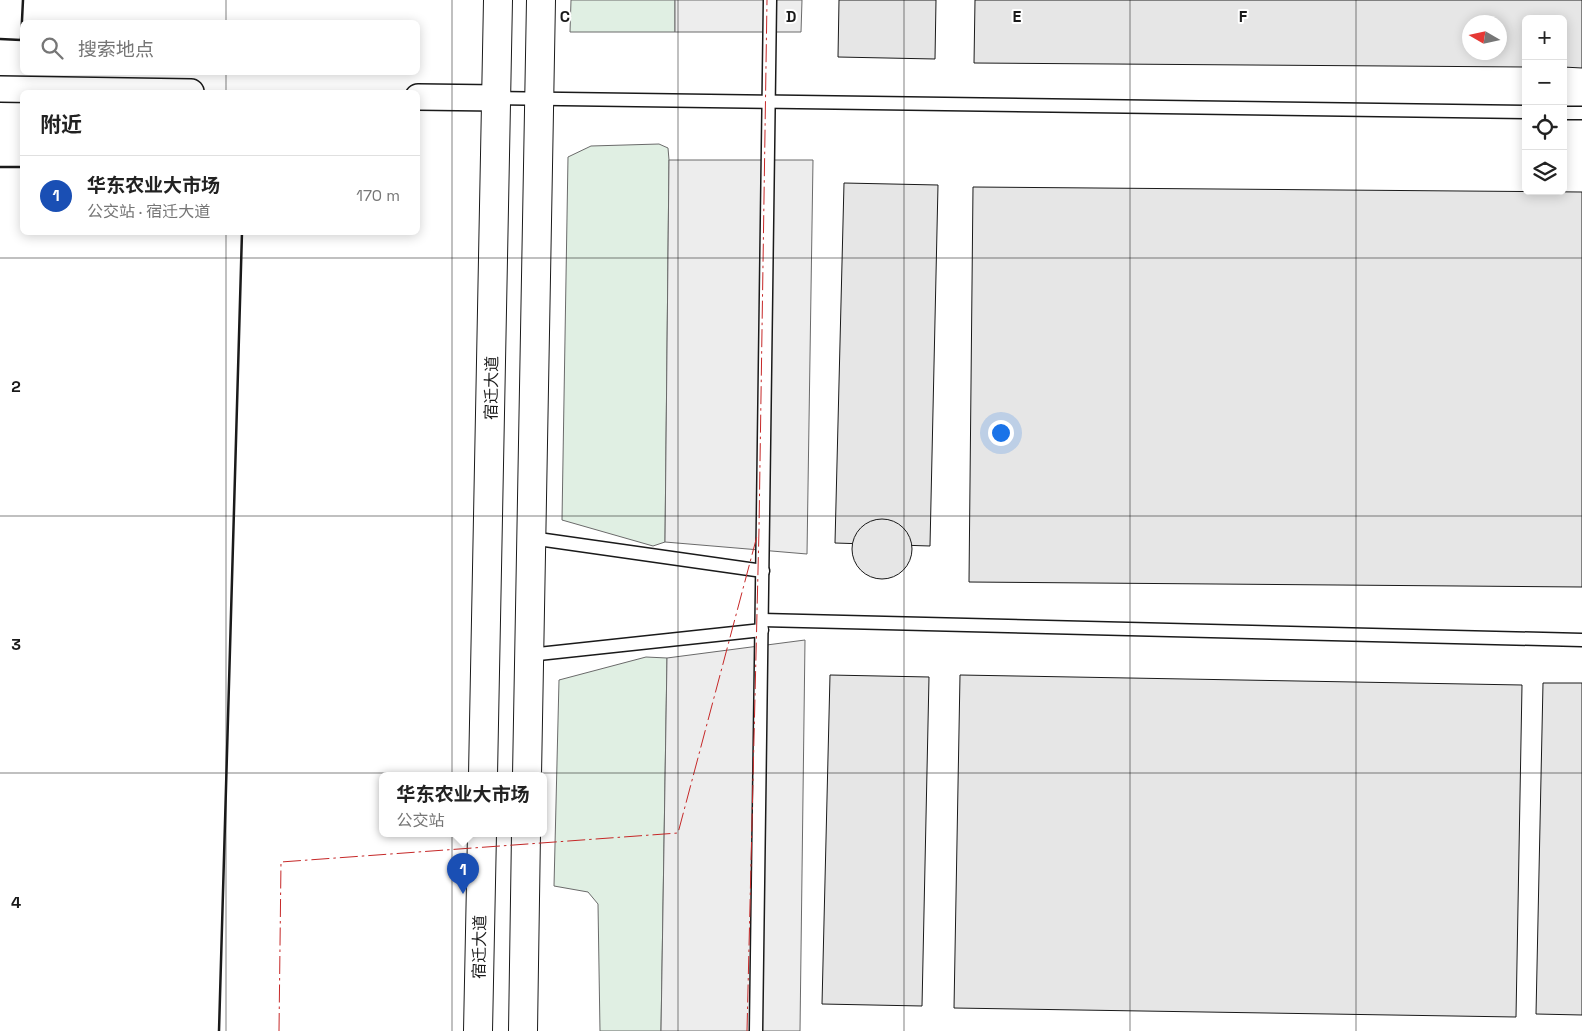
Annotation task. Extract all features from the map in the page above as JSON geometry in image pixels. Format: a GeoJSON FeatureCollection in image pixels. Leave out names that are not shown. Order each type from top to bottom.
{"type":"FeatureCollection","features":[{"type":"Feature","properties":{"kind":"main road","name":"宿迁大道"},"geometry":{"type":"LineString","coordinates":[[483,772],[498,0]]}},
{"type":"Feature","properties":{"kind":"main road"},"geometry":{"type":"LineString","coordinates":[[527,772],[540,0]]}},
{"type":"Feature","properties":{"kind":"main road","name":"宿迁大道"},"geometry":{"type":"LineString","coordinates":[[478,1031],[482,837]]}},
{"type":"Feature","properties":{"kind":"main road"},"geometry":{"type":"LineString","coordinates":[[523,1031],[526,837]]}},
{"type":"Feature","properties":{"kind":"street"},"geometry":{"type":"LineString","coordinates":[[0,89],[64,90]]}},
{"type":"Feature","properties":{"kind":"street"},"geometry":{"type":"LineString","coordinates":[[420,97],[497,98]]}},
{"type":"Feature","properties":{"kind":"lane"},"geometry":{"type":"LineString","coordinates":[[756,1031],[770,0]]}},
{"type":"Feature","properties":{"kind":"lane"},"geometry":{"type":"LineString","coordinates":[[497,98],[1522,112]]}},
{"type":"Feature","properties":{"kind":"lane"},"geometry":{"type":"LineString","coordinates":[[1567,113],[1582,113]]}},
{"type":"Feature","properties":{"kind":"lane"},"geometry":{"type":"LineString","coordinates":[[531,538],[762,571]]}},
{"type":"Feature","properties":{"kind":"lane"},"geometry":{"type":"LineString","coordinates":[[529,655],[762,625],[1582,640]]}},
{"type":"Feature","properties":{"kind":"green space"},"geometry":{"type":"Polygon","coordinates":[[[571,0],[675,0],[675,32],[570,32],[571,0]]]}},
{"type":"Feature","properties":{"kind":"green space"},"geometry":{"type":"Polygon","coordinates":[[[659,144],[668,148],[669,160],[665,542],[653,546],[562,520],[568,157],[591,146],[659,144]]]}},
{"type":"Feature","properties":{"kind":"green space"},"geometry":{"type":"Polygon","coordinates":[[[646,657],[667,658],[661,1031],[600,1031],[598,904],[588,892],[554,886],[559,680],[646,657]]]}},
{"type":"Feature","properties":{"kind":"shaded area"},"geometry":{"type":"Polygon","coordinates":[[[675,0],[802,0],[801,32],[675,32],[675,0]]]}},
{"type":"Feature","properties":{"kind":"shaded area"},"geometry":{"type":"Polygon","coordinates":[[[669,160],[813,160],[807,554],[665,542],[669,160]]]}},
{"type":"Feature","properties":{"kind":"shaded area"},"geometry":{"type":"Polygon","coordinates":[[[805,640],[800,1031],[661,1031],[667,658],[805,640]]]}},
{"type":"Feature","properties":{"kind":"building"},"geometry":{"type":"Polygon","coordinates":[[[839,0],[936,0],[935,59],[838,57],[839,0]]]}},
{"type":"Feature","properties":{"kind":"building"},"geometry":{"type":"Polygon","coordinates":[[[975,0],[1582,0],[1582,68],[1567,67],[1567,15],[1522,15],[1522,67],[974,63],[975,0]]]}},
{"type":"Feature","properties":{"kind":"building"},"geometry":{"type":"Polygon","coordinates":[[[844,183],[938,185],[930,546],[835,543],[844,183]]]}},
{"type":"Feature","properties":{"kind":"building"},"geometry":{"type":"Polygon","coordinates":[[[973,187],[1522,192],[1522,195],[1567,195],[1567,192],[1582,192],[1582,587],[969,582],[973,187]]]}},
{"type":"Feature","properties":{"kind":"building"},"geometry":{"type":"Polygon","coordinates":[[[876,519],[888,519],[899,524],[907,532],[912,543],[910,561],[899,574],[888,579],[876,579],[865,574],[857,566],[852,555],[852,543],[857,532],[865,524],[876,519]]]}},
{"type":"Feature","properties":{"kind":"building"},"geometry":{"type":"Polygon","coordinates":[[[830,675],[929,677],[922,1006],[822,1004],[830,675]]]}},
{"type":"Feature","properties":{"kind":"building"},"geometry":{"type":"Polygon","coordinates":[[[960,675],[1522,685],[1516,1017],[954,1008],[960,675]]]}},
{"type":"Feature","properties":{"kind":"building"},"geometry":{"type":"Polygon","coordinates":[[[1543,683],[1582,683],[1582,1015],[1536,1014],[1543,683]]]}},
{"type":"Feature","properties":{"kind":"wall"},"geometry":{"type":"LineString","coordinates":[[22,20],[23,0]]}},
{"type":"Feature","properties":{"kind":"wall"},"geometry":{"type":"LineString","coordinates":[[0,39],[20,40]]}},
{"type":"Feature","properties":{"kind":"wall"},"geometry":{"type":"LineString","coordinates":[[0,167],[20,167]]}},
{"type":"Feature","properties":{"kind":"wall"},"geometry":{"type":"LineString","coordinates":[[219,1031],[242,235]]}},
{"type":"Feature","properties":{"kind":"power"},"geometry":{"type":"LineString","coordinates":[[747,1031],[759,529],[767,0]]}},
{"type":"Feature","properties":{"kind":"power"},"geometry":{"type":"LineString","coordinates":[[279,1031],[281,862],[678,833],[757,536]]}},
{"type":"Feature","properties":{"kind":"place","name":"华东农业大市场"},"geometry":{"type":"Point","coordinates":[463,894]}}]}
